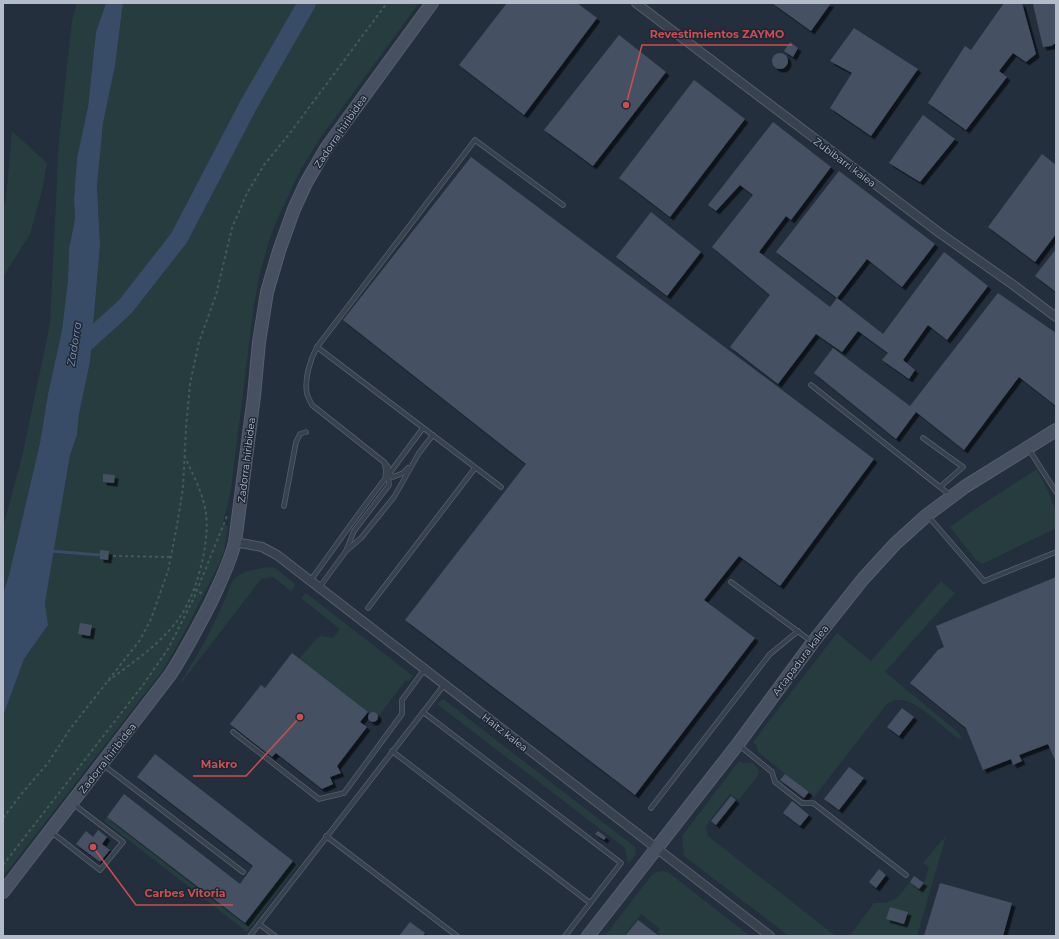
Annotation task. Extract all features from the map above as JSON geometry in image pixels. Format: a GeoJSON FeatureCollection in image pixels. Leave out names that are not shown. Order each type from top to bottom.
{"type":"FeatureCollection","features":[{"type":"Feature","properties":{"kind":"main road","name":"Zadorra hiribidea"},"geometry":{"type":"LineString","coordinates":[[3,892],[153,698],[180,659],[218,588],[231,557],[235,542],[267,292],[279,251],[294,209],[306,183],[327,147],[432,3]]}},
{"type":"Feature","properties":{"kind":"main road","name":"Artapadura kalea"},"geometry":{"type":"LineString","coordinates":[[588,936],[738,744],[813,642],[878,561],[927,515],[952,497],[1056,430]]}},
{"type":"Feature","properties":{"kind":"street","name":"Zubibarri kalea"},"geometry":{"type":"LineString","coordinates":[[636,3],[941,234],[1056,317]]}},
{"type":"Feature","properties":{"kind":"street","name":"Haitz kalea"},"geometry":{"type":"LineString","coordinates":[[235,542],[262,547],[277,556],[655,849],[770,936]]}},
{"type":"Feature","properties":{"kind":"lane"},"geometry":{"type":"LineString","coordinates":[[310,581],[353,520],[385,479],[388,467],[384,462],[312,405],[307,395],[306,386],[312,356],[317,347],[475,140],[563,205]]}},
{"type":"Feature","properties":{"kind":"lane"},"geometry":{"type":"LineString","coordinates":[[317,347],[501,487]]}},
{"type":"Feature","properties":{"kind":"lane"},"geometry":{"type":"LineString","coordinates":[[810,385],[952,497]]}},
{"type":"Feature","properties":{"kind":"lane"},"geometry":{"type":"LineString","coordinates":[[387,472],[423,428]]}},
{"type":"Feature","properties":{"kind":"lane"},"geometry":{"type":"LineString","coordinates":[[284,506],[296,442],[300,434],[306,432]]}},
{"type":"Feature","properties":{"kind":"lane"},"geometry":{"type":"LineString","coordinates":[[319,588],[346,551],[361,538],[394,497],[412,464],[433,435]]}},
{"type":"Feature","properties":{"kind":"lane"},"geometry":{"type":"LineString","coordinates":[[923,438],[963,467],[940,487]]}},
{"type":"Feature","properties":{"kind":"lane"},"geometry":{"type":"LineString","coordinates":[[1028,448],[1056,492]]}},
{"type":"Feature","properties":{"kind":"lane"},"geometry":{"type":"LineString","coordinates":[[387,472],[393,477],[403,473],[412,464]]}},
{"type":"Feature","properties":{"kind":"lane"},"geometry":{"type":"LineString","coordinates":[[368,608],[476,468]]}},
{"type":"Feature","properties":{"kind":"lane"},"geometry":{"type":"LineString","coordinates":[[346,551],[354,531],[390,484],[387,472]]}},
{"type":"Feature","properties":{"kind":"lane"},"geometry":{"type":"LineString","coordinates":[[927,515],[984,581],[1056,552]]}},
{"type":"Feature","properties":{"kind":"lane"},"geometry":{"type":"LineString","coordinates":[[731,582],[813,642]]}},
{"type":"Feature","properties":{"kind":"lane"},"geometry":{"type":"LineString","coordinates":[[651,808],[770,654],[798,631]]}},
{"type":"Feature","properties":{"kind":"lane"},"geometry":{"type":"LineString","coordinates":[[233,732],[319,799],[344,792],[402,714],[402,700],[424,670]]}},
{"type":"Feature","properties":{"kind":"lane"},"geometry":{"type":"LineString","coordinates":[[250,936],[444,685]]}},
{"type":"Feature","properties":{"kind":"lane"},"geometry":{"type":"LineString","coordinates":[[423,712],[621,863],[565,936]]}},
{"type":"Feature","properties":{"kind":"lane"},"geometry":{"type":"LineString","coordinates":[[738,744],[772,772],[774,782],[802,803],[813,803],[906,875]]}},
{"type":"Feature","properties":{"kind":"lane"},"geometry":{"type":"LineString","coordinates":[[392,751],[590,903]]}},
{"type":"Feature","properties":{"kind":"lane"},"geometry":{"type":"LineString","coordinates":[[102,764],[243,872]]}},
{"type":"Feature","properties":{"kind":"lane"},"geometry":{"type":"LineString","coordinates":[[50,831],[100,870],[123,842],[72,803]]}},
{"type":"Feature","properties":{"kind":"lane"},"geometry":{"type":"LineString","coordinates":[[326,836],[457,936]]}},
{"type":"Feature","properties":{"kind":"lane"},"geometry":{"type":"LineString","coordinates":[[259,924],[275,936]]}},
{"type":"Feature","properties":{"kind":"path"},"geometry":{"type":"LineString","coordinates":[[3,818],[48,763],[70,729],[140,640],[151,619],[168,571],[177,525],[183,488],[190,384],[200,342],[216,295],[232,228],[247,193],[264,165],[290,133],[387,3]]}},
{"type":"Feature","properties":{"kind":"path"},"geometry":{"type":"LineString","coordinates":[[106,683],[160,641],[178,621],[201,571],[207,531],[206,514],[202,498],[185,456]]}},
{"type":"Feature","properties":{"kind":"path"},"geometry":{"type":"LineString","coordinates":[[3,865],[143,685],[168,649],[194,600],[228,511]]}},
{"type":"Feature","properties":{"kind":"path"},"geometry":{"type":"LineString","coordinates":[[114,556],[170,557]]}},
{"type":"Feature","properties":{"kind":"green space"},"geometry":{"type":"Polygon","coordinates":[[[77,3],[106,3],[96,32],[88,107],[77,158],[74,199],[75,219],[69,249],[68,280],[62,330],[48,394],[40,443],[9,575],[3,594],[3,527],[22,457],[50,324],[58,151],[72,20],[77,3]]]}},
{"type":"Feature","properties":{"kind":"green space"},"geometry":{"type":"Polygon","coordinates":[[[123,3],[419,3],[321,137],[301,169],[276,222],[268,244],[260,273],[254,305],[231,489],[222,524],[228,526],[224,552],[221,560],[186,629],[163,670],[3,877],[3,716],[24,659],[48,625],[45,603],[70,455],[77,435],[79,414],[90,362],[100,245],[97,186],[103,123],[115,66],[123,3]]]}},
{"type":"Feature","properties":{"kind":"green space"},"geometry":{"type":"Polygon","coordinates":[[[12,131],[47,163],[42,191],[30,234],[3,277],[3,208],[6,200],[12,131]]]}},
{"type":"Feature","properties":{"kind":"green space"},"geometry":{"type":"Polygon","coordinates":[[[1037,469],[1049,493],[1056,512],[1056,528],[985,563],[981,563],[976,560],[950,527],[1037,469]]]}},
{"type":"Feature","properties":{"kind":"green space"},"geometry":{"type":"Polygon","coordinates":[[[267,567],[275,568],[294,583],[295,586],[291,591],[273,577],[261,579],[182,682],[181,681],[209,633],[232,582],[243,573],[267,567]]]}},
{"type":"Feature","properties":{"kind":"green space"},"geometry":{"type":"Polygon","coordinates":[[[941,581],[955,593],[885,672],[959,733],[962,740],[956,737],[930,715],[908,701],[893,701],[885,706],[814,797],[758,752],[757,746],[753,742],[837,633],[871,661],[941,581]]]}},
{"type":"Feature","properties":{"kind":"green space"},"geometry":{"type":"Polygon","coordinates":[[[306,593],[413,676],[408,682],[406,680],[378,717],[375,712],[369,713],[299,659],[317,638],[321,636],[333,638],[340,629],[301,598],[306,593]]]}},
{"type":"Feature","properties":{"kind":"green space"},"geometry":{"type":"Polygon","coordinates":[[[443,699],[635,847],[636,854],[628,864],[625,848],[437,704],[443,699]]]}},
{"type":"Feature","properties":{"kind":"green space"},"geometry":{"type":"Polygon","coordinates":[[[739,761],[744,763],[751,762],[758,768],[759,774],[739,800],[730,794],[708,823],[706,828],[708,836],[833,934],[838,936],[789,936],[684,856],[682,836],[739,761]]]}},
{"type":"Feature","properties":{"kind":"green space"},"geometry":{"type":"Polygon","coordinates":[[[107,817],[244,923],[293,861],[298,865],[247,932],[104,821],[107,817]]]}},
{"type":"Feature","properties":{"kind":"green space"},"geometry":{"type":"Polygon","coordinates":[[[946,836],[917,936],[847,936],[851,934],[874,903],[892,901],[899,896],[910,882],[920,889],[924,883],[929,867],[923,863],[946,836]]]}},
{"type":"Feature","properties":{"kind":"green space"},"geometry":{"type":"Polygon","coordinates":[[[663,871],[669,873],[750,936],[662,936],[657,932],[660,929],[641,914],[624,936],[605,936],[651,876],[656,872],[663,871]]]}},
{"type":"Feature","properties":{"kind":"water","name":"Zadorra"},"geometry":{"type":"Polygon","coordinates":[[[106,3],[123,3],[115,66],[103,123],[97,186],[100,245],[90,362],[79,414],[77,435],[70,455],[45,603],[48,625],[24,659],[3,716],[3,594],[9,575],[40,443],[48,394],[62,330],[68,280],[69,249],[75,219],[74,199],[77,158],[88,107],[96,32],[106,3]]]}},
{"type":"Feature","properties":{"kind":"building"},"geometry":{"type":"Polygon","coordinates":[[[507,3],[577,3],[597,18],[524,115],[459,65],[507,3]]]}},
{"type":"Feature","properties":{"kind":"building"},"geometry":{"type":"Polygon","coordinates":[[[772,3],[831,3],[811,31],[772,3]]]}},
{"type":"Feature","properties":{"kind":"building"},"geometry":{"type":"Polygon","coordinates":[[[1004,3],[1022,3],[1036,54],[1026,62],[1013,53],[999,71],[1007,77],[966,130],[928,103],[965,46],[971,50],[1004,3]]]}},
{"type":"Feature","properties":{"kind":"building"},"geometry":{"type":"Polygon","coordinates":[[[1056,3],[1056,43],[1051,46],[1043,47],[1033,4],[1056,3]]]}},
{"type":"Feature","properties":{"kind":"building"},"geometry":{"type":"Polygon","coordinates":[[[854,28],[918,69],[871,136],[830,108],[852,73],[830,61],[854,28]]]}},
{"type":"Feature","properties":{"kind":"building"},"geometry":{"type":"Polygon","coordinates":[[[619,35],[666,72],[593,166],[544,130],[619,35]]]}},
{"type":"Feature","properties":{"kind":"building"},"geometry":{"type":"Polygon","coordinates":[[[790,42],[798,48],[793,57],[784,51],[790,42]]]}},
{"type":"Feature","properties":{"kind":"building"},"geometry":{"type":"Polygon","coordinates":[[[780,53],[787,58],[788,61],[783,68],[780,69],[773,64],[772,61],[777,54],[780,53]]]}},
{"type":"Feature","properties":{"kind":"building"},"geometry":{"type":"Polygon","coordinates":[[[694,80],[745,119],[670,217],[619,178],[694,80]]]}},
{"type":"Feature","properties":{"kind":"building"},"geometry":{"type":"Polygon","coordinates":[[[923,115],[955,139],[920,182],[889,163],[923,115]]]}},
{"type":"Feature","properties":{"kind":"building"},"geometry":{"type":"Polygon","coordinates":[[[773,122],[831,167],[791,220],[786,216],[759,252],[830,307],[837,298],[883,334],[944,252],[988,286],[947,340],[928,325],[903,360],[915,370],[909,379],[882,360],[888,353],[858,331],[842,352],[816,334],[778,384],[730,347],[770,295],[712,247],[753,195],[740,185],[716,211],[708,205],[773,122]]]}},
{"type":"Feature","properties":{"kind":"building"},"geometry":{"type":"Polygon","coordinates":[[[1042,154],[1056,165],[1056,234],[1035,262],[988,227],[1042,154]]]}},
{"type":"Feature","properties":{"kind":"building"},"geometry":{"type":"Polygon","coordinates":[[[471,157],[874,459],[780,586],[739,556],[704,600],[755,638],[635,795],[405,620],[526,464],[343,320],[471,157]]]}},
{"type":"Feature","properties":{"kind":"building"},"geometry":{"type":"Polygon","coordinates":[[[839,171],[935,244],[902,287],[867,259],[837,298],[776,252],[839,171]]]}},
{"type":"Feature","properties":{"kind":"building"},"geometry":{"type":"Polygon","coordinates":[[[651,212],[701,252],[667,296],[616,257],[651,212]]]}},
{"type":"Feature","properties":{"kind":"building"},"geometry":{"type":"Polygon","coordinates":[[[1056,249],[1056,292],[1035,276],[1056,249]]]}},
{"type":"Feature","properties":{"kind":"building"},"geometry":{"type":"Polygon","coordinates":[[[998,293],[1056,333],[1056,406],[1019,377],[964,450],[916,412],[896,439],[814,373],[833,348],[910,406],[998,293]]]}},
{"type":"Feature","properties":{"kind":"building"},"geometry":{"type":"Polygon","coordinates":[[[103,474],[115,475],[114,483],[103,482],[103,474]]]}},
{"type":"Feature","properties":{"kind":"building"},"geometry":{"type":"Polygon","coordinates":[[[100,550],[109,551],[108,560],[100,559],[100,550]]]}},
{"type":"Feature","properties":{"kind":"building"},"geometry":{"type":"Polygon","coordinates":[[[1056,577],[1056,762],[1048,744],[1019,755],[1022,761],[1013,765],[1011,759],[983,770],[966,728],[910,683],[938,650],[944,647],[936,626],[1056,577]]]}},
{"type":"Feature","properties":{"kind":"building"},"geometry":{"type":"Polygon","coordinates":[[[80,623],[92,625],[90,636],[78,634],[80,623]]]}},
{"type":"Feature","properties":{"kind":"building"},"geometry":{"type":"Polygon","coordinates":[[[292,653],[368,712],[360,722],[367,727],[337,766],[341,773],[330,777],[333,784],[322,789],[276,753],[272,757],[230,724],[261,685],[265,688],[292,653]]]}},
{"type":"Feature","properties":{"kind":"building"},"geometry":{"type":"Polygon","coordinates":[[[902,708],[914,717],[899,736],[887,727],[902,708]]]}},
{"type":"Feature","properties":{"kind":"building"},"geometry":{"type":"Polygon","coordinates":[[[371,712],[375,712],[377,713],[377,721],[371,722],[368,719],[368,715],[371,712]]]}},
{"type":"Feature","properties":{"kind":"building"},"geometry":{"type":"Polygon","coordinates":[[[155,754],[293,861],[245,923],[107,817],[124,794],[240,884],[253,866],[137,777],[155,754]]]}},
{"type":"Feature","properties":{"kind":"building"},"geometry":{"type":"Polygon","coordinates":[[[849,767],[864,778],[839,810],[824,799],[849,767]]]}},
{"type":"Feature","properties":{"kind":"building"},"geometry":{"type":"Polygon","coordinates":[[[785,774],[809,792],[804,798],[780,780],[785,774]]]}},
{"type":"Feature","properties":{"kind":"building"},"geometry":{"type":"Polygon","coordinates":[[[731,796],[736,800],[716,825],[711,821],[731,796]]]}},
{"type":"Feature","properties":{"kind":"building"},"geometry":{"type":"Polygon","coordinates":[[[792,801],[809,815],[800,826],[783,813],[792,801]]]}},
{"type":"Feature","properties":{"kind":"building"},"geometry":{"type":"Polygon","coordinates":[[[98,830],[107,837],[102,844],[110,850],[100,862],[76,844],[86,831],[93,837],[98,830]]]}},
{"type":"Feature","properties":{"kind":"building"},"geometry":{"type":"Polygon","coordinates":[[[598,831],[606,837],[604,840],[595,834],[598,831]]]}},
{"type":"Feature","properties":{"kind":"building"},"geometry":{"type":"Polygon","coordinates":[[[879,869],[886,875],[876,888],[869,882],[879,869]]]}},
{"type":"Feature","properties":{"kind":"building"},"geometry":{"type":"Polygon","coordinates":[[[914,876],[924,883],[919,889],[910,882],[914,876]]]}},
{"type":"Feature","properties":{"kind":"building"},"geometry":{"type":"Polygon","coordinates":[[[940,883],[1012,903],[1003,936],[924,936],[940,883]]]}},
{"type":"Feature","properties":{"kind":"building"},"geometry":{"type":"Polygon","coordinates":[[[890,907],[908,912],[904,924],[886,919],[890,907]]]}},
{"type":"Feature","properties":{"kind":"building"},"geometry":{"type":"Polygon","coordinates":[[[638,920],[659,936],[625,936],[638,920]]]}},
{"type":"Feature","properties":{"kind":"building"},"geometry":{"type":"Polygon","coordinates":[[[410,922],[425,933],[423,936],[399,936],[410,922]]]}},
{"type":"Feature","properties":{"kind":"waterway","name":"Zadorra"},"geometry":{"type":"LineString","coordinates":[[73,354],[125,307],[179,238],[249,104],[307,3]]}},
{"type":"Feature","properties":{"kind":"waterway"},"geometry":{"type":"LineString","coordinates":[[50,551],[100,555]]}},
{"type":"Feature","properties":{"kind":"place","name":"Revestimientos ZAYMO"},"geometry":{"type":"Point","coordinates":[626,105]}},
{"type":"Feature","properties":{"kind":"place","name":"Makro"},"geometry":{"type":"Point","coordinates":[300,717]}},
{"type":"Feature","properties":{"kind":"place","name":"Carbes Vitoria"},"geometry":{"type":"Point","coordinates":[93,847]}}]}
